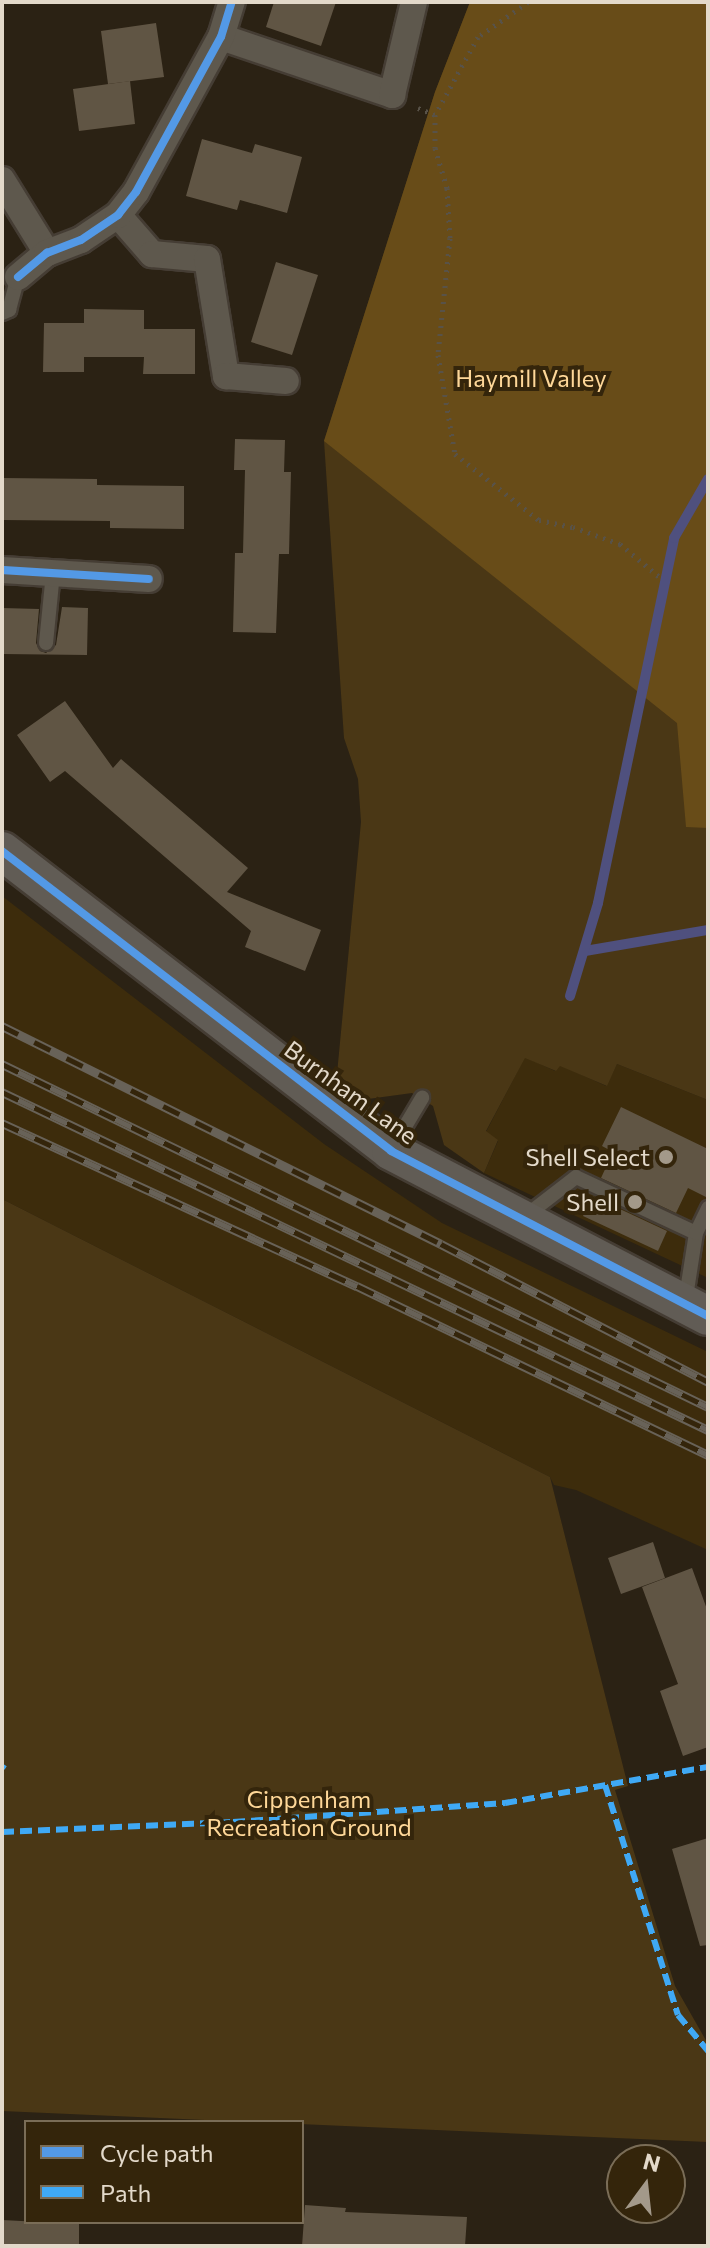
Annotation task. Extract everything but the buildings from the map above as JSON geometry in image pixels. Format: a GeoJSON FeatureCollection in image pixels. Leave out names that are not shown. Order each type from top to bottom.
{"type":"FeatureCollection","features":[{"type":"Feature","properties":{"kind":"street"},"geometry":{"type":"LineString","coordinates":[[18,277],[47,253],[81,240],[118,215],[136,192],[221,37],[232,2]]}},
{"type":"Feature","properties":{"kind":"street"},"geometry":{"type":"LineString","coordinates":[[221,37],[392,95],[414,2]]}},
{"type":"Feature","properties":{"kind":"street"},"geometry":{"type":"LineString","coordinates":[[2,180],[47,253]]}},
{"type":"Feature","properties":{"kind":"street"},"geometry":{"type":"LineString","coordinates":[[118,215],[152,254],[207,259],[226,376],[286,381]]}},
{"type":"Feature","properties":{"kind":"street"},"geometry":{"type":"LineString","coordinates":[[2,570],[149,579]]}},
{"type":"Feature","properties":{"kind":"street","name":"Burnham Lane"},"geometry":{"type":"LineString","coordinates":[[2,851],[391,1151],[696,1310]]}},
{"type":"Feature","properties":{"kind":"lane"},"geometry":{"type":"LineString","coordinates":[[2,313],[9,310],[18,277]]}},
{"type":"Feature","properties":{"kind":"lane"},"geometry":{"type":"LineString","coordinates":[[46,643],[53,573]]}},
{"type":"Feature","properties":{"kind":"lane"},"geometry":{"type":"LineString","coordinates":[[391,1151],[422,1098]]}},
{"type":"Feature","properties":{"kind":"lane"},"geometry":{"type":"LineString","coordinates":[[522,1219],[576,1177],[696,1233]]}},
{"type":"Feature","properties":{"kind":"lane"},"geometry":{"type":"LineString","coordinates":[[696,1310],[696,1233],[708,1208]]}},
{"type":"Feature","properties":{"kind":"path"},"geometry":{"type":"LineString","coordinates":[[528,2],[478,37],[432,114],[435,148],[447,188],[450,238],[438,355],[455,454],[539,520],[573,527],[620,544],[662,579]]}},
{"type":"Feature","properties":{"kind":"shaded area"},"geometry":{"type":"Polygon","coordinates":[[[2,896],[324,1144],[442,1223],[708,1352],[708,1550],[576,1490],[554,1485],[550,1477],[2,1199],[2,896]]]}},
{"type":"Feature","properties":{"kind":"shaded area"},"geometry":{"type":"Polygon","coordinates":[[[525,1057],[555,1071],[560,1065],[606,1086],[617,1064],[708,1100],[708,1278],[484,1173],[498,1141],[486,1132],[525,1057]]]}},
{"type":"Feature","properties":{"kind":"green space"},"geometry":{"type":"Polygon","coordinates":[[[470,2],[708,2],[708,1100],[617,1064],[607,1086],[560,1066],[556,1071],[525,1058],[486,1131],[498,1140],[484,1173],[444,1145],[433,1106],[412,1093],[368,1099],[337,1074],[361,822],[358,779],[344,738],[324,441],[435,92],[470,2]]]}},
{"type":"Feature","properties":{"kind":"green space","name":"Haymill Valley"},"geometry":{"type":"Polygon","coordinates":[[[470,2],[708,2],[708,828],[686,827],[677,723],[324,441],[435,92],[470,2]]]}},
{"type":"Feature","properties":{"kind":"green space","name":"Cippenham Recreation Ground"},"geometry":{"type":"Polygon","coordinates":[[[2,1199],[550,1477],[628,1786],[615,1790],[675,1986],[708,2044],[708,2142],[304,2124],[304,2120],[207,2120],[2,2111],[2,1199]]]}},
{"type":"Feature","properties":{"kind":"waterway"},"geometry":{"type":"LineString","coordinates":[[570,996],[598,903],[674,538],[708,479]]}},
{"type":"Feature","properties":{"kind":"waterway"},"geometry":{"type":"LineString","coordinates":[[585,951],[708,930]]}},
{"type":"Feature","properties":{"kind":"railway"},"geometry":{"type":"LineString","coordinates":[[2,1026],[441,1244],[708,1382]]}},
{"type":"Feature","properties":{"kind":"railway"},"geometry":{"type":"LineString","coordinates":[[2,1064],[708,1407]]}},
{"type":"Feature","properties":{"kind":"railway"},"geometry":{"type":"LineString","coordinates":[[2,1092],[708,1430]]}},
{"type":"Feature","properties":{"kind":"railway"},"geometry":{"type":"LineString","coordinates":[[2,1123],[357,1286],[708,1455]]}},
{"type":"Feature","properties":{"kind":"marked path"},"geometry":{"type":"LineString","coordinates":[[2,1832],[233,1822],[505,1803],[708,1767]]}},
{"type":"Feature","properties":{"kind":"marked path"},"geometry":{"type":"LineString","coordinates":[[605,1785],[678,2015],[708,2051]]}},
{"type":"Feature","properties":{"kind":"cycle path"},"geometry":{"type":"LineString","coordinates":[[18,277],[47,253],[81,240],[118,215],[136,192],[221,37],[232,2]]}},
{"type":"Feature","properties":{"kind":"cycle path"},"geometry":{"type":"LineString","coordinates":[[2,570],[149,579]]}},
{"type":"Feature","properties":{"kind":"cycle path"},"geometry":{"type":"LineString","coordinates":[[2,851],[391,1151],[708,1316]]}},
{"type":"Feature","properties":{"kind":"place","name":"Shell Select"},"geometry":{"type":"Point","coordinates":[666,1157]}},
{"type":"Feature","properties":{"kind":"place","name":"Shell"},"geometry":{"type":"Point","coordinates":[635,1202]}}]}
